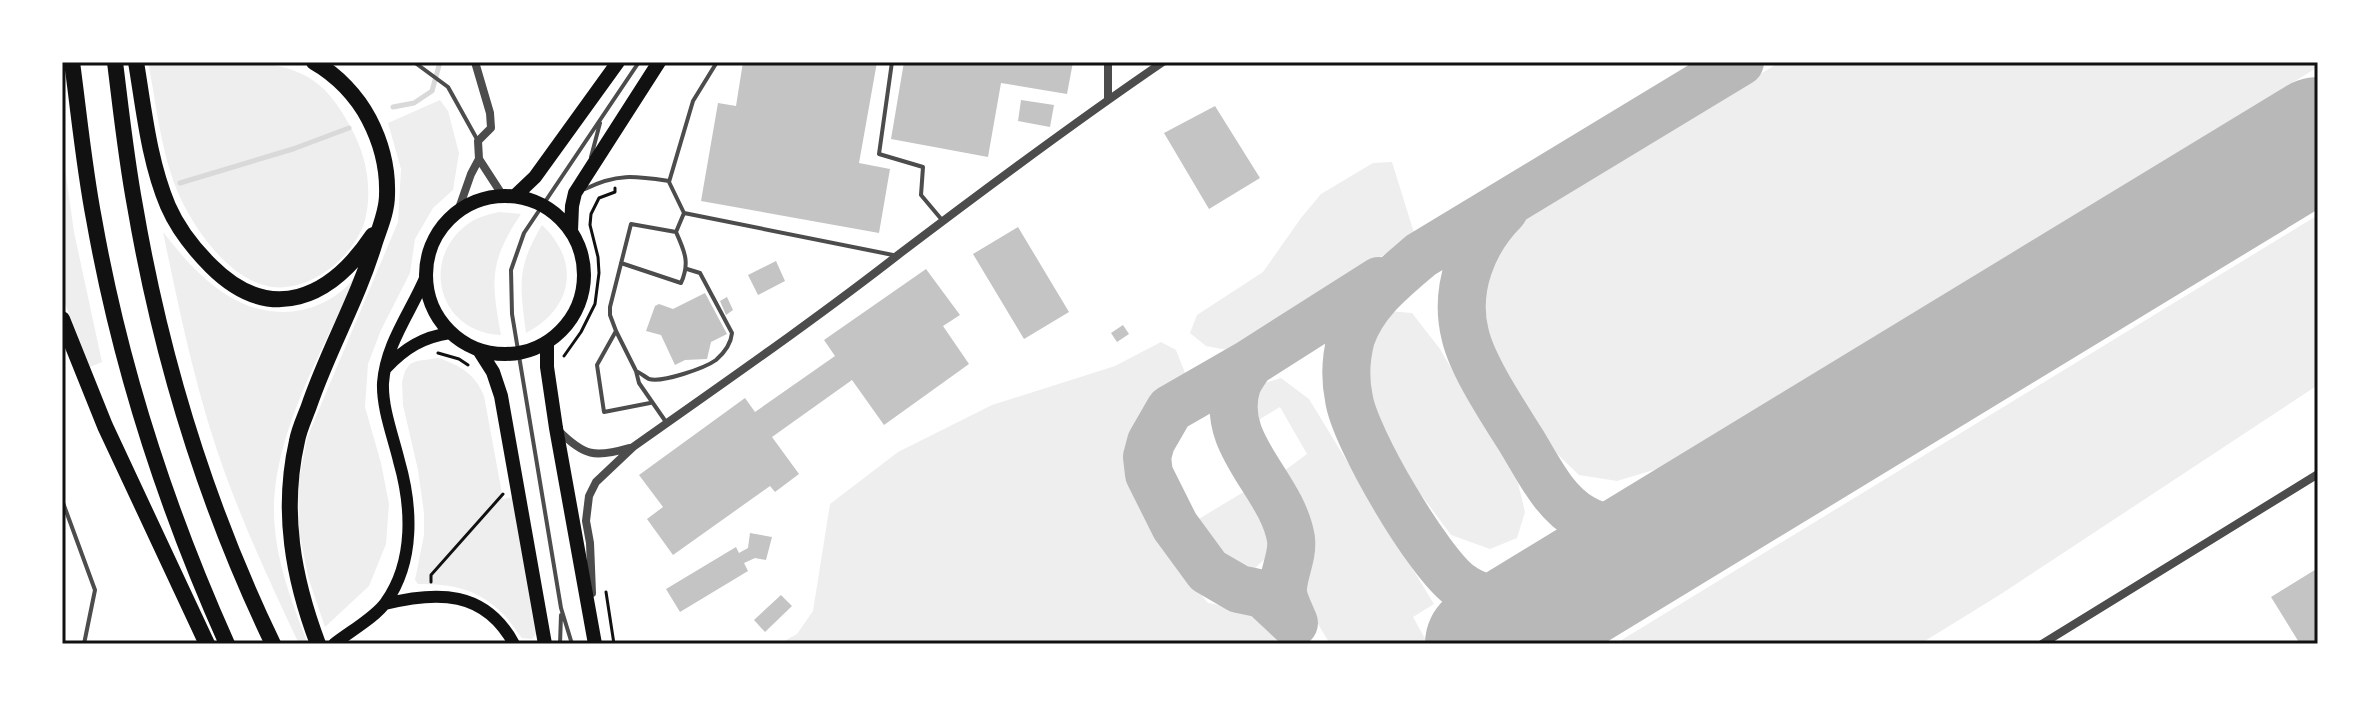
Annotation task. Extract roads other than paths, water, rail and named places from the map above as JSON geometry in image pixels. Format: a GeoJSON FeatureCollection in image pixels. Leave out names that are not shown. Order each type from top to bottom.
{"type":"FeatureCollection","features":[{"type":"Feature","properties":{"kind":"highway"},"geometry":{"type":"LineString","coordinates":[[72,62],[93,219],[124,358],[162,483],[186,549],[227,644]]}},
{"type":"Feature","properties":{"kind":"highway"},"geometry":{"type":"LineString","coordinates":[[115,62],[137,217],[179,402],[226,539],[273,644]]}},
{"type":"Feature","properties":{"kind":"highway"},"geometry":{"type":"LineString","coordinates":[[136,62],[155,160],[168,205],[179,228],[196,251],[220,276],[244,292],[270,299],[291,299],[312,292],[349,267],[382,220]]}},
{"type":"Feature","properties":{"kind":"highway"},"geometry":{"type":"LineString","coordinates":[[314,62],[353,94],[377,134],[387,179],[387,198],[366,272],[319,377],[297,439],[289,499],[290,541],[297,579],[318,644]]}},
{"type":"Feature","properties":{"kind":"highway"},"geometry":{"type":"LineString","coordinates":[[62,319],[122,464],[207,644]]}},
{"type":"Feature","properties":{"kind":"main road"},"geometry":{"type":"LineString","coordinates":[[509,196],[535,177],[618,62]]}},
{"type":"Feature","properties":{"kind":"main road"},"geometry":{"type":"LineString","coordinates":[[571,231],[575,193],[659,62]]}},
{"type":"Feature","properties":{"kind":"main road"},"geometry":{"type":"LineString","coordinates":[[509,196],[542,204],[564,222],[580,251],[584,270],[583,289],[577,308],[564,329],[547,343],[519,353],[503,354],[465,345],[441,324],[433,309],[426,276],[429,251],[440,229],[458,211],[479,200],[509,196]]}},
{"type":"Feature","properties":{"kind":"main road"},"geometry":{"type":"LineString","coordinates":[[334,644],[385,604],[397,583],[405,558],[409,534],[408,506],[383,384],[394,338],[426,276]]}},
{"type":"Feature","properties":{"kind":"main road"},"geometry":{"type":"LineString","coordinates":[[386,368],[418,342],[450,333]]}},
{"type":"Feature","properties":{"kind":"main road"},"geometry":{"type":"LineString","coordinates":[[547,343],[547,367],[556,428],[594,641]]}},
{"type":"Feature","properties":{"kind":"main road"},"geometry":{"type":"LineString","coordinates":[[479,350],[493,372],[501,396],[545,644]]}},
{"type":"Feature","properties":{"kind":"main road"},"geometry":{"type":"LineString","coordinates":[[385,604],[433,595],[477,604],[493,615],[514,644]]}},
{"type":"Feature","properties":{"kind":"street"},"geometry":{"type":"LineString","coordinates":[[458,211],[479,159],[478,141],[491,128],[490,113],[475,62]]}},
{"type":"Feature","properties":{"kind":"street"},"geometry":{"type":"LineString","coordinates":[[1108,62],[1108,99]]}},
{"type":"Feature","properties":{"kind":"street"},"geometry":{"type":"LineString","coordinates":[[594,641],[586,508],[596,482],[633,447],[1163,62]]}},
{"type":"Feature","properties":{"kind":"street"},"geometry":{"type":"LineString","coordinates":[[479,159],[509,196]]}},
{"type":"Feature","properties":{"kind":"street"},"geometry":{"type":"LineString","coordinates":[[556,428],[579,449],[592,454],[607,454],[633,447]]}},
{"type":"Feature","properties":{"kind":"street"},"geometry":{"type":"LineString","coordinates":[[2042,644],[2318,474]]}},
{"type":"Feature","properties":{"kind":"lane"},"geometry":{"type":"LineString","coordinates":[[414,62],[448,87],[478,141]]}},
{"type":"Feature","properties":{"kind":"lane"},"geometry":{"type":"LineString","coordinates":[[572,644],[561,608],[512,314],[511,270],[524,233],[639,62]]}},
{"type":"Feature","properties":{"kind":"lane"},"geometry":{"type":"LineString","coordinates":[[621,263],[681,283],[687,269],[684,248],[676,232],[684,213],[669,182],[693,101],[717,62]]}},
{"type":"Feature","properties":{"kind":"lane"},"geometry":{"type":"LineString","coordinates":[[892,62],[879,154],[923,167],[921,195],[942,220]]}},
{"type":"Feature","properties":{"kind":"lane"},"geometry":{"type":"LineString","coordinates":[[588,170],[601,117]]}},
{"type":"Feature","properties":{"kind":"lane"},"geometry":{"type":"LineString","coordinates":[[575,193],[614,177],[669,182]]}},
{"type":"Feature","properties":{"kind":"lane"},"geometry":{"type":"LineString","coordinates":[[684,213],[898,256]]}},
{"type":"Feature","properties":{"kind":"lane"},"geometry":{"type":"LineString","coordinates":[[667,423],[639,383],[616,331],[610,307],[631,224],[676,232]]}},
{"type":"Feature","properties":{"kind":"lane"},"geometry":{"type":"LineString","coordinates":[[636,371],[648,379],[663,379],[708,365],[731,342],[732,333],[700,273],[687,269]]}},
{"type":"Feature","properties":{"kind":"lane"},"geometry":{"type":"LineString","coordinates":[[616,331],[597,365],[604,412],[651,403]]}},
{"type":"Feature","properties":{"kind":"lane"},"geometry":{"type":"LineString","coordinates":[[62,500],[95,590],[84,644]]}},
{"type":"Feature","properties":{"kind":"lane"},"geometry":{"type":"LineString","coordinates":[[560,644],[561,608]]}},
{"type":"Feature","properties":{"kind":"waterway"},"geometry":{"type":"LineString","coordinates":[[393,107],[414,103],[432,91],[440,62]]}},
{"type":"Feature","properties":{"kind":"waterway"},"geometry":{"type":"LineString","coordinates":[[180,183],[293,149],[349,128]]}}]}
